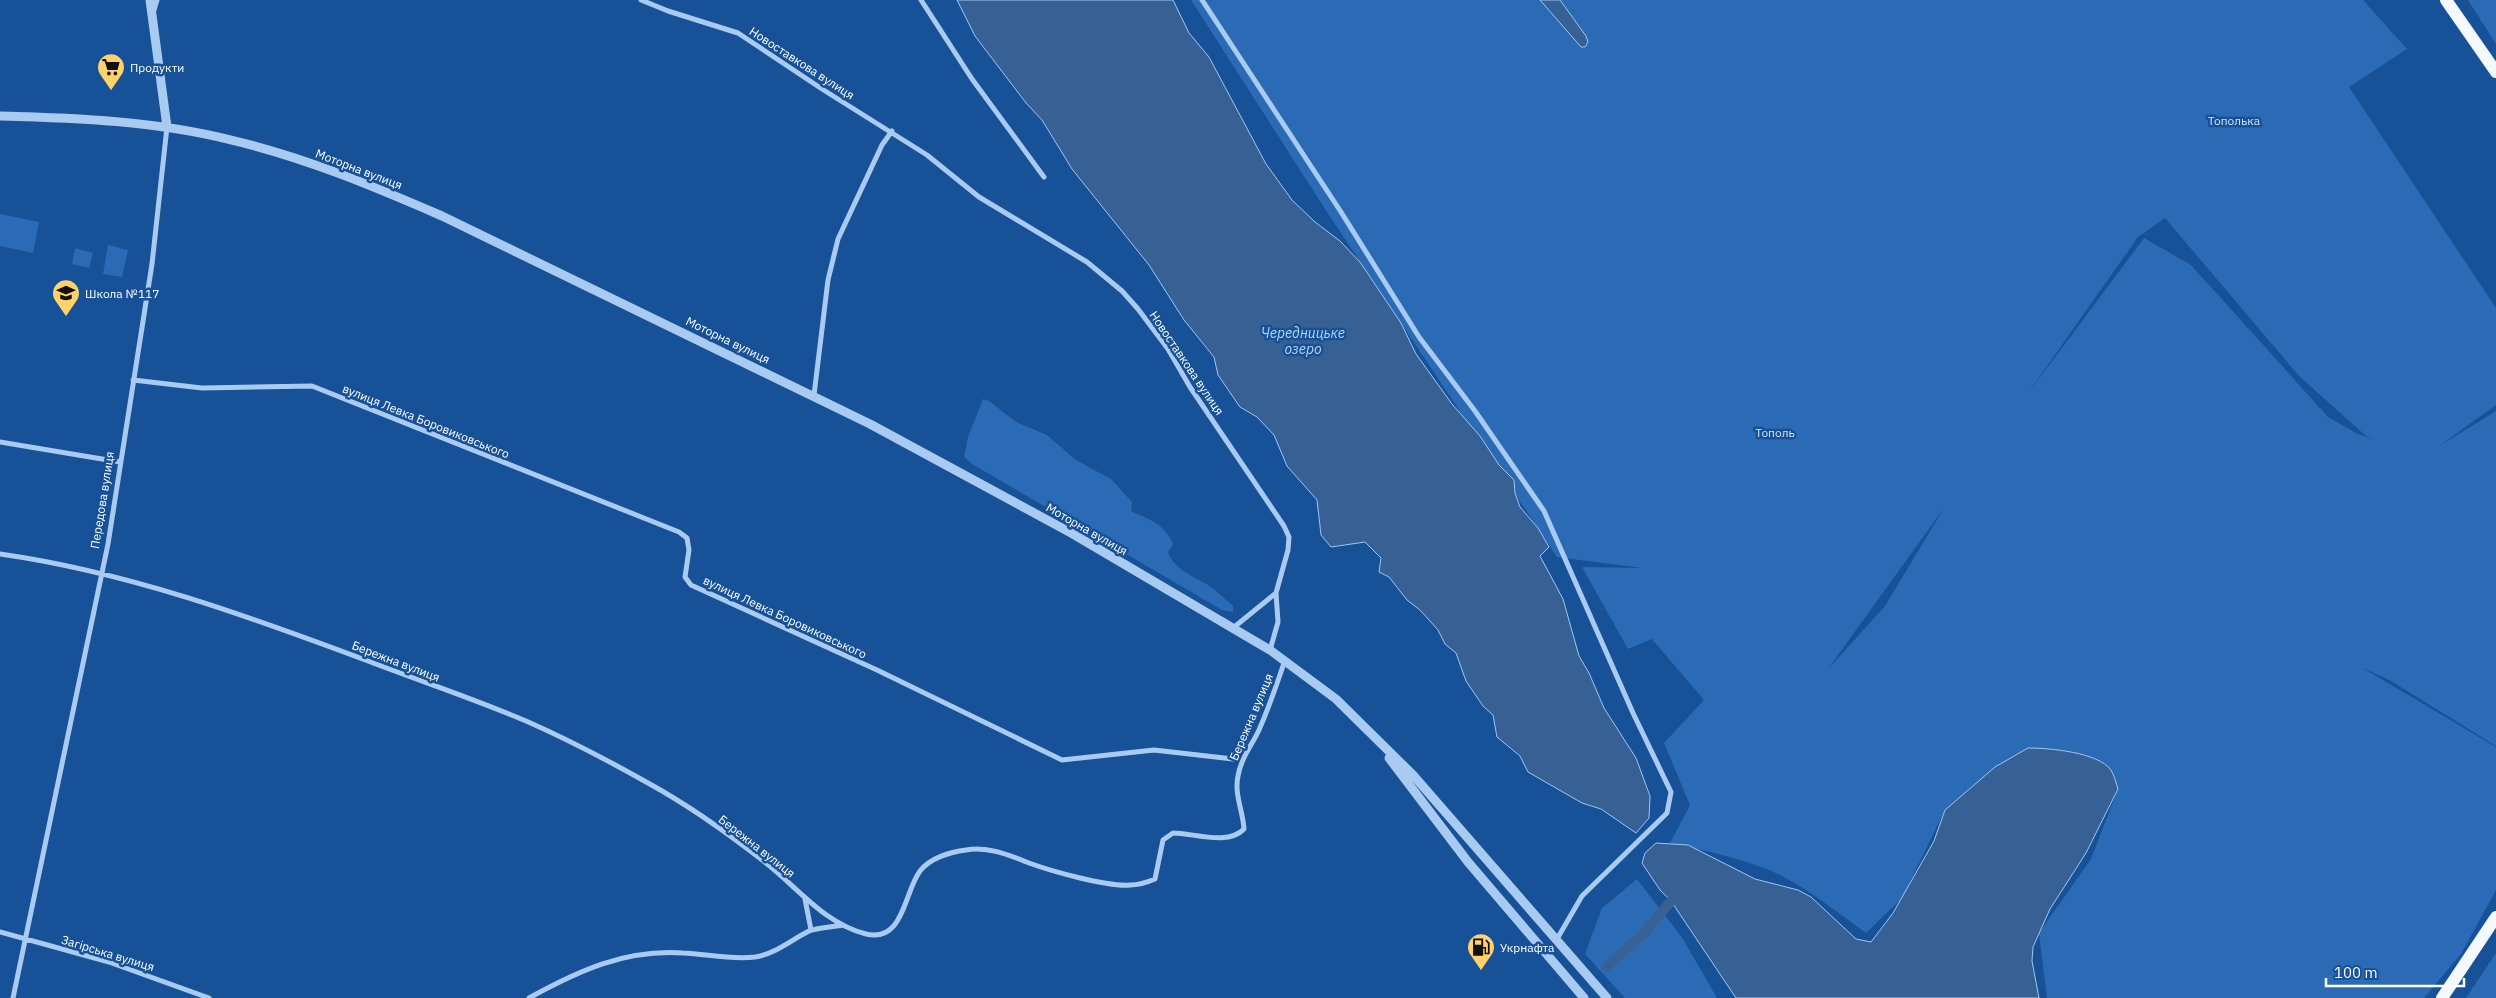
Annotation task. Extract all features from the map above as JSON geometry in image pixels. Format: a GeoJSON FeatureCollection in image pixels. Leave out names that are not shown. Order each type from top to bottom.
{"type":"FeatureCollection","features":[{"type":"Feature","properties":{"kind":"main road"},"geometry":{"type":"LineString","coordinates":[[2446,0],[2496,72]]}},
{"type":"Feature","properties":{"kind":"main road"},"geometry":{"type":"LineString","coordinates":[[2442,998],[2496,917]]}},
{"type":"Feature","properties":{"kind":"street","name":"Передова вулиця"},"geometry":{"type":"LineString","coordinates":[[12,998],[102,573],[152,264],[167,127],[150,0]]}},
{"type":"Feature","properties":{"kind":"street"},"geometry":{"type":"LineString","coordinates":[[153,13],[157,0]]}},
{"type":"Feature","properties":{"kind":"street","name":"Новоставкова вулиця"},"geometry":{"type":"LineString","coordinates":[[641,0],[668,11],[738,33],[822,89],[892,131],[927,155],[979,197],[1088,262],[1122,291],[1168,349],[1190,388],[1284,526],[1289,537],[1288,550],[1276,593],[1278,622],[1270,650]]}},
{"type":"Feature","properties":{"kind":"street"},"geometry":{"type":"LineString","coordinates":[[921,0],[972,79],[1044,177]]}},
{"type":"Feature","properties":{"kind":"street"},"geometry":{"type":"LineString","coordinates":[[1202,0],[1341,212],[1418,337],[1475,411],[1544,511],[1633,712],[1671,792],[1667,814],[1582,896],[1557,939]]}},
{"type":"Feature","properties":{"kind":"street","name":"Моторна вулиця"},"geometry":{"type":"LineString","coordinates":[[0,116],[80,119],[167,127],[231,140],[319,166],[380,188],[442,216],[814,395],[1073,534],[1285,660],[1336,699],[1379,743]]}},
{"type":"Feature","properties":{"kind":"street"},"geometry":{"type":"LineString","coordinates":[[814,395],[828,280],[838,239],[882,145],[892,131]]}},
{"type":"Feature","properties":{"kind":"street","name":"вулиця Левка Боровиковського"},"geometry":{"type":"LineString","coordinates":[[133,380],[202,388],[312,386],[679,532],[687,538],[689,550],[685,577],[691,585],[877,670],[1062,760],[1154,750],[1242,760]]}},
{"type":"Feature","properties":{"kind":"street"},"geometry":{"type":"LineString","coordinates":[[0,442],[120,462]]}},
{"type":"Feature","properties":{"kind":"street","name":"Бережна вулиця"},"geometry":{"type":"LineString","coordinates":[[0,554],[42,560],[102,573],[198,600],[291,632],[527,722],[650,784],[675,799],[733,836],[774,869],[805,899],[843,925],[870,935],[881,934],[889,930],[898,921],[917,875],[923,867],[936,859],[967,849],[1006,853],[1032,864],[1104,882],[1129,886],[1153,881],[1157,876],[1163,840],[1168,835],[1184,833],[1227,838],[1240,833],[1244,829],[1244,816],[1236,792],[1242,760],[1258,732],[1285,660]]}},
{"type":"Feature","properties":{"kind":"street"},"geometry":{"type":"LineString","coordinates":[[1233,628],[1276,593]]}},
{"type":"Feature","properties":{"kind":"street"},"geometry":{"type":"LineString","coordinates":[[1379,743],[1413,775],[1607,998]]}},
{"type":"Feature","properties":{"kind":"street"},"geometry":{"type":"LineString","coordinates":[[1379,743],[1468,862],[1584,998]]}},
{"type":"Feature","properties":{"kind":"street"},"geometry":{"type":"LineString","coordinates":[[805,899],[811,930]]}},
{"type":"Feature","properties":{"kind":"street"},"geometry":{"type":"LineString","coordinates":[[529,998],[565,978],[621,957],[682,953],[735,959],[758,956],[780,948],[811,930],[843,925]]}},
{"type":"Feature","properties":{"kind":"street","name":"Загірська вулиця"},"geometry":{"type":"LineString","coordinates":[[0,932],[109,962],[209,998]]}},
{"type":"Feature","properties":{"kind":"green space"},"geometry":{"type":"Polygon","coordinates":[[[1191,0],[2363,0],[2407,49],[2349,87],[2496,308],[2496,405],[2439,446],[2496,411],[2496,746],[2391,681],[2361,667],[2496,747],[2496,890],[2461,954],[2424,998],[2047,998],[2039,933],[2091,859],[2118,789],[1945,810],[1902,898],[1866,933],[1813,895],[1767,869],[1712,852],[1670,843],[1690,805],[1664,743],[1704,700],[1652,639],[1628,649],[1582,567],[1642,568],[1557,557],[1327,212],[1191,0]],[[2165,218],[2138,237],[2026,396],[2144,238],[2191,265],[2328,417],[2358,434],[2375,440],[2366,436],[2299,376],[2165,218]],[[1944,508],[1828,669],[1885,606],[1944,508]]]}},
{"type":"Feature","properties":{"kind":"green space"},"geometry":{"type":"Polygon","coordinates":[[[2468,0],[2496,0],[2496,44],[2468,0]]]}},
{"type":"Feature","properties":{"kind":"green space"},"geometry":{"type":"Polygon","coordinates":[[[0,214],[39,222],[33,253],[0,246],[0,214]]]}},
{"type":"Feature","properties":{"kind":"green space"},"geometry":{"type":"Polygon","coordinates":[[[108,245],[128,250],[122,277],[103,274],[108,245]]]}},
{"type":"Feature","properties":{"kind":"green space"},"geometry":{"type":"Polygon","coordinates":[[[75,248],[93,253],[89,268],[72,264],[75,248]]]}},
{"type":"Feature","properties":{"kind":"green space"},"geometry":{"type":"Polygon","coordinates":[[[983,399],[989,401],[1016,422],[1047,435],[1076,460],[1111,479],[1132,502],[1131,511],[1156,523],[1170,537],[1173,544],[1168,552],[1179,568],[1218,592],[1233,606],[1233,612],[1222,610],[972,464],[964,457],[968,437],[983,399]]]}},
{"type":"Feature","properties":{"kind":"green space"},"geometry":{"type":"Polygon","coordinates":[[[1637,879],[1683,939],[1717,998],[1625,998],[1585,954],[1602,908],[1637,879]]]}},
{"type":"Feature","properties":{"kind":"green space"},"geometry":{"type":"Polygon","coordinates":[[[2496,953],[2496,998],[2466,998],[2496,953]]]}},
{"type":"Feature","properties":{"kind":"water","name":"Чередницьке озеро"},"geometry":{"type":"Polygon","coordinates":[[[957,0],[1173,0],[1189,33],[1209,57],[1266,164],[1292,200],[1315,222],[1340,241],[1360,262],[1401,323],[1416,354],[1452,404],[1480,436],[1499,465],[1514,480],[1515,493],[1520,507],[1538,528],[1549,547],[1540,556],[1563,599],[1579,656],[1589,673],[1604,708],[1636,758],[1650,796],[1649,818],[1636,833],[1601,809],[1582,803],[1528,772],[1520,756],[1497,737],[1493,715],[1483,706],[1466,681],[1456,653],[1445,644],[1438,630],[1420,610],[1407,600],[1389,577],[1379,572],[1381,558],[1365,542],[1331,547],[1321,535],[1317,500],[1287,466],[1274,435],[1257,417],[1240,407],[1218,375],[1214,357],[1184,320],[1149,265],[1072,169],[1042,120],[1026,103],[975,36],[957,0]]]}},
{"type":"Feature","properties":{"kind":"water"},"geometry":{"type":"Polygon","coordinates":[[[1540,0],[1560,0],[1586,36],[1588,42],[1585,47],[1581,47],[1540,0]]]}},
{"type":"Feature","properties":{"kind":"water"},"geometry":{"type":"Polygon","coordinates":[[[2028,748],[2072,752],[2095,759],[2105,764],[2111,770],[2118,789],[2086,853],[2050,909],[2033,947],[2032,961],[2039,998],[1736,998],[1671,901],[1660,890],[1642,863],[1645,853],[1656,843],[1688,845],[1755,879],[1798,890],[1811,897],[1856,939],[1871,942],[1893,913],[1934,841],[1945,810],[1995,767],[2028,748]]]}},
{"type":"Feature","properties":{"kind":"waterway"},"geometry":{"type":"LineString","coordinates":[[1606,967],[1644,933],[1671,901]]}},
{"type":"Feature","properties":{"kind":"place","name":"Продукти"},"geometry":{"type":"Point","coordinates":[111,91]}},
{"type":"Feature","properties":{"kind":"place","name":"Школа №117"},"geometry":{"type":"Point","coordinates":[66,317]}},
{"type":"Feature","properties":{"kind":"place","name":"Укрнафта"},"geometry":{"type":"Point","coordinates":[1481,971]}},
{"type":"Feature","properties":{"kind":"park label","name":"Тополька"},"geometry":{"type":"Point","coordinates":[2234,120]}},
{"type":"Feature","properties":{"kind":"park label","name":"Тополь"},"geometry":{"type":"Point","coordinates":[1775,432]}}]}
